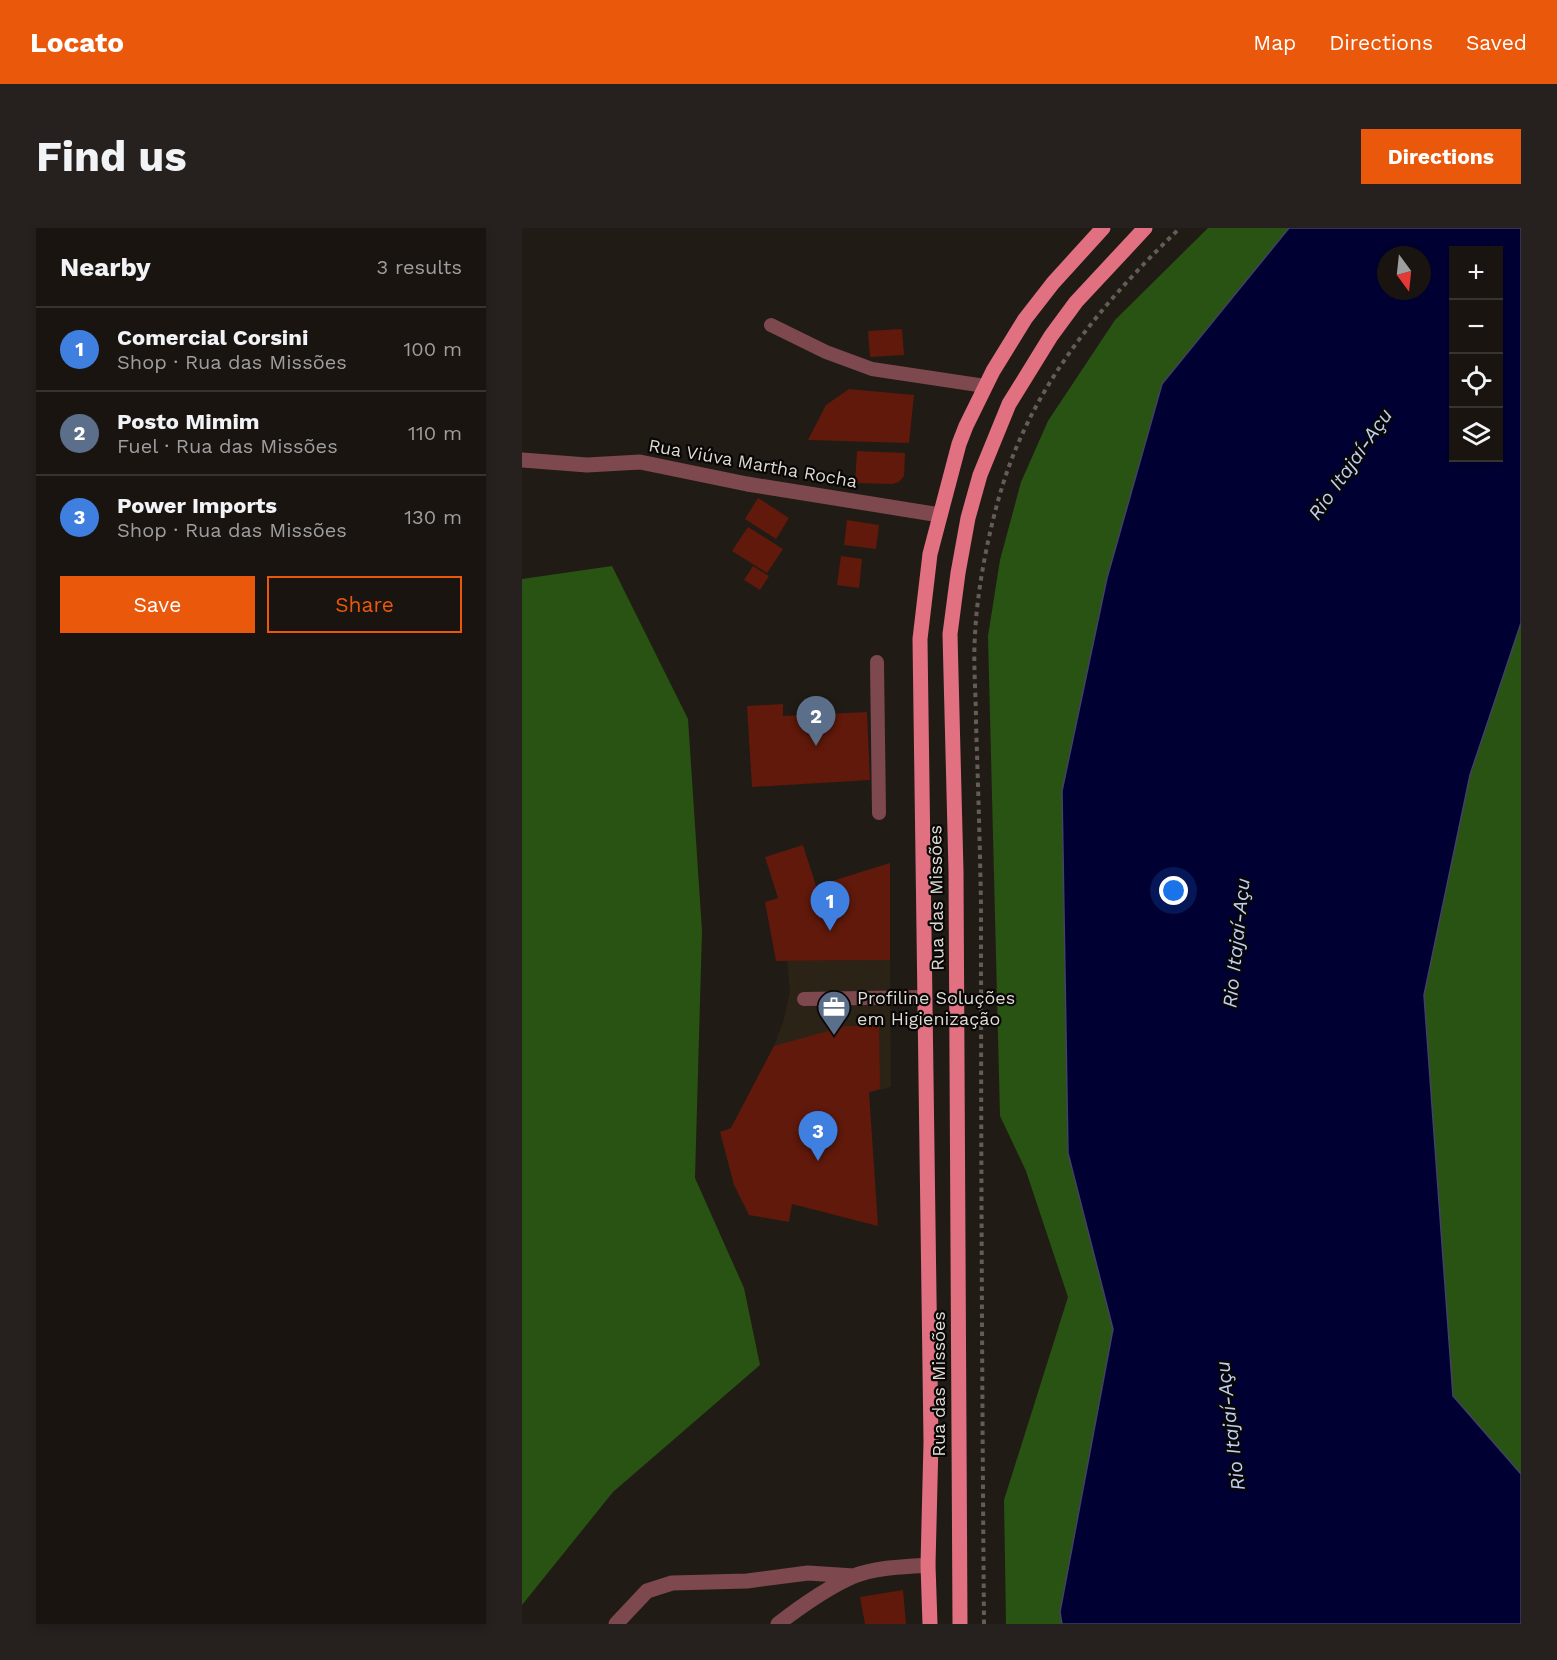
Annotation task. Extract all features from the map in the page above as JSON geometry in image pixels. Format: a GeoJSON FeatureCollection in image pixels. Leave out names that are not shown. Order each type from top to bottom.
{"type":"FeatureCollection","features":[{"type":"Feature","properties":{"kind":"main road","name":"Rua das Missões"},"geometry":{"type":"LineString","coordinates":[[930,1624],[928,1565],[931,1442],[920,639],[927,568],[959,444],[985,386],[1025,319],[1053,283],[1103,228]]}},
{"type":"Feature","properties":{"kind":"main road","name":"Rua das Missões"},"geometry":{"type":"LineString","coordinates":[[960,1624],[956,871],[950,634],[958,573],[968,518],[980,475],[1009,404],[1051,336],[1076,302],[1145,228]]}},
{"type":"Feature","properties":{"kind":"street","name":"Rua Viúva Martha Rocha"},"geometry":{"type":"LineString","coordinates":[[522,460],[587,465],[640,462],[758,486],[940,515]]}},
{"type":"Feature","properties":{"kind":"street"},"geometry":{"type":"LineString","coordinates":[[616,1624],[647,1592],[672,1583],[747,1581],[808,1573],[854,1576],[891,1568],[928,1565]]}},
{"type":"Feature","properties":{"kind":"street"},"geometry":{"type":"LineString","coordinates":[[778,1624],[804,1605],[854,1576]]}},
{"type":"Feature","properties":{"kind":"lane"},"geometry":{"type":"LineString","coordinates":[[771,326],[826,352],[872,369],[985,386]]}},
{"type":"Feature","properties":{"kind":"lane"},"geometry":{"type":"LineString","coordinates":[[877,662],[879,813]]}},
{"type":"Feature","properties":{"kind":"lane"},"geometry":{"type":"LineString","coordinates":[[804,999],[925,997]]}},
{"type":"Feature","properties":{"kind":"path"},"geometry":{"type":"LineString","coordinates":[[984,1624],[981,871],[975,635],[982,577],[992,524],[1004,482],[1031,415],[1049,383],[1095,318],[1180,228]]}},
{"type":"Feature","properties":{"kind":"shaded area","name":"Profiline Soluções em Higienização"},"geometry":{"type":"Polygon","coordinates":[[[890,960],[891,1087],[731,1128],[774,1046],[784,1019],[790,991],[787,961],[890,960]]]}},
{"type":"Feature","properties":{"kind":"green space"},"geometry":{"type":"Polygon","coordinates":[[[1208,228],[1289,228],[1162,384],[1107,578],[1062,791],[1068,1153],[1113,1329],[1060,1612],[1062,1624],[1006,1624],[1004,1500],[1068,1297],[1026,1171],[1000,1116],[988,636],[1000,560],[1021,482],[1048,421],[1115,320],[1208,228]]]}},
{"type":"Feature","properties":{"kind":"green space"},"geometry":{"type":"Polygon","coordinates":[[[612,566],[688,719],[702,931],[695,1178],[744,1288],[760,1365],[613,1492],[522,1605],[522,579],[612,566]]]}},
{"type":"Feature","properties":{"kind":"green space"},"geometry":{"type":"Polygon","coordinates":[[[1521,623],[1521,1474],[1453,1396],[1424,995],[1470,775],[1521,623]]]}},
{"type":"Feature","properties":{"kind":"water","name":"Rio Itajaí-Açu"},"geometry":{"type":"Polygon","coordinates":[[[1289,228],[1521,228],[1521,623],[1470,775],[1424,995],[1453,1396],[1521,1474],[1521,1624],[1062,1624],[1060,1612],[1113,1329],[1068,1153],[1062,791],[1107,578],[1162,384],[1289,228]]]}},
{"type":"Feature","properties":{"kind":"building"},"geometry":{"type":"Polygon","coordinates":[[[902,329],[904,355],[870,357],[868,331],[902,329]]]}},
{"type":"Feature","properties":{"kind":"building"},"geometry":{"type":"Polygon","coordinates":[[[849,389],[914,395],[909,443],[808,440],[826,405],[849,389]]]}},
{"type":"Feature","properties":{"kind":"building"},"geometry":{"type":"Polygon","coordinates":[[[857,451],[905,453],[904,476],[899,482],[892,484],[855,483],[857,451]]]}},
{"type":"Feature","properties":{"kind":"building"},"geometry":{"type":"Polygon","coordinates":[[[758,498],[789,518],[776,539],[745,519],[758,498]]]}},
{"type":"Feature","properties":{"kind":"building"},"geometry":{"type":"Polygon","coordinates":[[[847,520],[879,525],[876,549],[844,545],[847,520]]]}},
{"type":"Feature","properties":{"kind":"building"},"geometry":{"type":"Polygon","coordinates":[[[748,527],[783,549],[767,573],[732,551],[748,527]]]}},
{"type":"Feature","properties":{"kind":"building"},"geometry":{"type":"Polygon","coordinates":[[[841,556],[862,559],[859,588],[837,585],[841,556]]]}},
{"type":"Feature","properties":{"kind":"building"},"geometry":{"type":"Polygon","coordinates":[[[753,566],[769,576],[760,590],[744,580],[753,566]]]}},
{"type":"Feature","properties":{"kind":"building"},"geometry":{"type":"Polygon","coordinates":[[[783,704],[783,716],[867,712],[870,780],[752,787],[747,706],[783,704]]]}},
{"type":"Feature","properties":{"kind":"building"},"geometry":{"type":"Polygon","coordinates":[[[803,845],[816,886],[890,863],[890,960],[776,961],[765,902],[778,898],[765,857],[803,845]]]}},
{"type":"Feature","properties":{"kind":"building"},"geometry":{"type":"Polygon","coordinates":[[[846,1026],[879,1026],[880,1089],[869,1092],[878,1226],[792,1204],[789,1222],[749,1215],[734,1185],[720,1132],[731,1128],[774,1046],[846,1026]]]}},
{"type":"Feature","properties":{"kind":"building"},"geometry":{"type":"Polygon","coordinates":[[[903,1590],[906,1624],[865,1624],[860,1597],[903,1590]]]}},
{"type":"Feature","properties":{"kind":"place","name":"Posto Mimim"},"geometry":{"type":"Point","coordinates":[816,746]}},
{"type":"Feature","properties":{"kind":"place","name":"Comercial Corsini"},"geometry":{"type":"Point","coordinates":[830,931]}},
{"type":"Feature","properties":{"kind":"place","name":"Profiline Soluções em Higienização"},"geometry":{"type":"Point","coordinates":[834,1036]}},
{"type":"Feature","properties":{"kind":"place","name":"Power Imports"},"geometry":{"type":"Point","coordinates":[818,1161]}}]}
